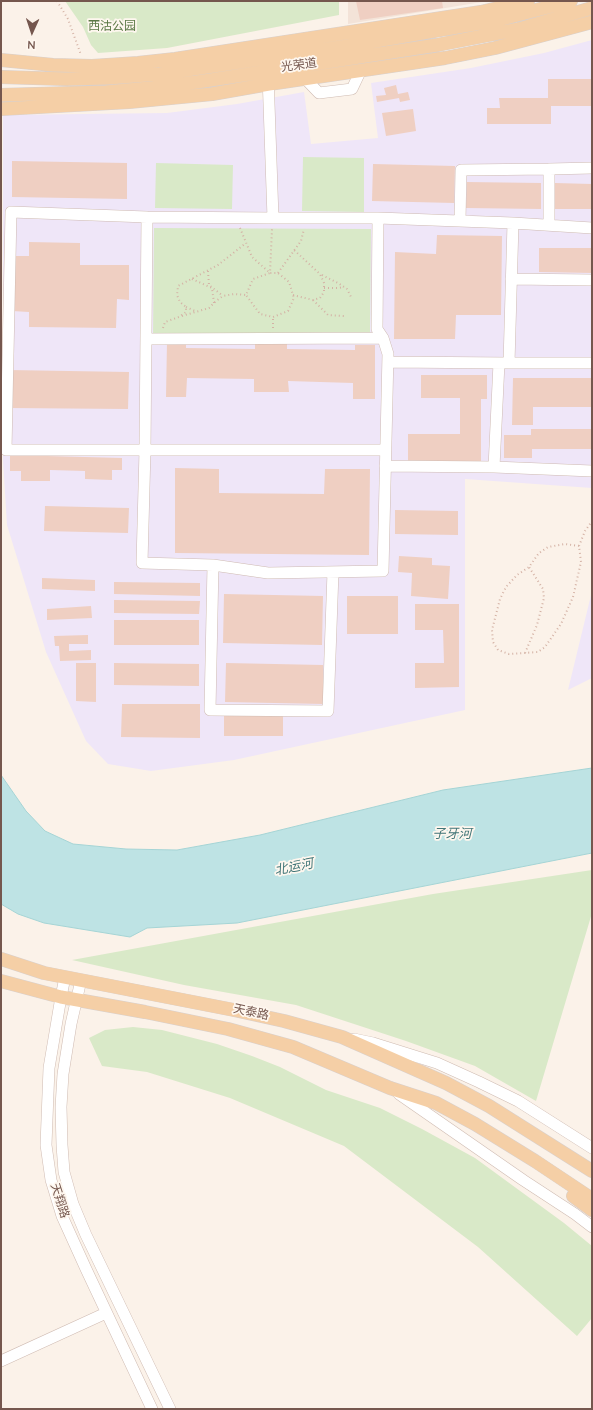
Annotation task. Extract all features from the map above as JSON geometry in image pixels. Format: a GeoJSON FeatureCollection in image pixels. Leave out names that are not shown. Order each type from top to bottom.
{"type":"FeatureCollection","features":[{"type":"Feature","properties":{"kind":"main road"},"geometry":{"type":"LineString","coordinates":[[5,59],[53,65],[84,66],[175,59],[481,12],[528,1]]}},
{"type":"Feature","properties":{"kind":"main road","name":"光荣道"},"geometry":{"type":"LineString","coordinates":[[1,77],[66,79],[108,78],[160,74],[268,71],[347,46],[498,20],[571,1]]}},
{"type":"Feature","properties":{"kind":"main road","name":"光荣道"},"geometry":{"type":"LineString","coordinates":[[1,95],[136,90],[204,81],[437,45],[497,34],[592,8]]}},
{"type":"Feature","properties":{"kind":"main road"},"geometry":{"type":"LineString","coordinates":[[1,109],[171,99],[212,94],[268,71],[305,78],[445,58],[488,49],[592,22]]}},
{"type":"Feature","properties":{"kind":"main road","name":"天泰路"},"geometry":{"type":"LineString","coordinates":[[1,959],[44,973],[284,1020],[342,1037],[446,1083],[489,1106],[592,1171]]}},
{"type":"Feature","properties":{"kind":"main road","name":"天泰路"},"geometry":{"type":"LineString","coordinates":[[1,981],[61,997],[221,1027],[269,1039],[293,1047],[390,1088],[436,1103],[475,1124]]}},
{"type":"Feature","properties":{"kind":"main road"},"geometry":{"type":"LineString","coordinates":[[475,1124],[535,1161],[592,1199]]}},
{"type":"Feature","properties":{"kind":"main road"},"geometry":{"type":"LineString","coordinates":[[475,1124],[592,1210]]}},
{"type":"Feature","properties":{"kind":"street"},"geometry":{"type":"LineString","coordinates":[[266,45],[273,218]]}},
{"type":"Feature","properties":{"kind":"street"},"geometry":{"type":"LineString","coordinates":[[294,67],[305,78]]}},
{"type":"Feature","properties":{"kind":"street"},"geometry":{"type":"LineString","coordinates":[[549,225],[550,168]]}},
{"type":"Feature","properties":{"kind":"street"},"geometry":{"type":"LineString","coordinates":[[460,221],[461,170],[592,168]]}},
{"type":"Feature","properties":{"kind":"street"},"geometry":{"type":"LineString","coordinates":[[385,450],[6,450],[11,212],[147,217],[378,218],[513,223],[592,228]]}},
{"type":"Feature","properties":{"kind":"street"},"geometry":{"type":"LineString","coordinates":[[147,217],[145,450],[142,563],[213,566],[268,573],[383,571],[388,354],[383,338],[378,329],[378,218]]}},
{"type":"Feature","properties":{"kind":"street"},"geometry":{"type":"LineString","coordinates":[[494,467],[511,279],[513,223]]}},
{"type":"Feature","properties":{"kind":"street"},"geometry":{"type":"LineString","coordinates":[[511,279],[592,280]]}},
{"type":"Feature","properties":{"kind":"street"},"geometry":{"type":"LineString","coordinates":[[146,339],[383,338]]}},
{"type":"Feature","properties":{"kind":"street"},"geometry":{"type":"LineString","coordinates":[[388,362],[592,363]]}},
{"type":"Feature","properties":{"kind":"street"},"geometry":{"type":"LineString","coordinates":[[385,466],[494,467],[592,471]]}},
{"type":"Feature","properties":{"kind":"street"},"geometry":{"type":"LineString","coordinates":[[213,566],[210,710],[328,711],[332,572]]}},
{"type":"Feature","properties":{"kind":"street","name":"天翔路"},"geometry":{"type":"LineString","coordinates":[[65,977],[49,1068],[46,1145],[51,1180],[62,1216],[152,1409]]}},
{"type":"Feature","properties":{"kind":"street","name":"天翔路"},"geometry":{"type":"LineString","coordinates":[[81,980],[76,999],[63,1074],[61,1107],[64,1172],[73,1204],[86,1235],[170,1409]]}},
{"type":"Feature","properties":{"kind":"street"},"geometry":{"type":"LineString","coordinates":[[342,1037],[373,1043],[444,1066],[518,1101],[592,1148]]}},
{"type":"Feature","properties":{"kind":"street"},"geometry":{"type":"LineString","coordinates":[[390,1088],[592,1227]]}},
{"type":"Feature","properties":{"kind":"street"},"geometry":{"type":"LineString","coordinates":[[2,1357],[106,1313]]}},
{"type":"Feature","properties":{"kind":"path"},"geometry":{"type":"LineString","coordinates":[[57,1],[68,19],[84,66]]}},
{"type":"Feature","properties":{"kind":"path"},"geometry":{"type":"LineString","coordinates":[[235,218],[252,257],[270,273]]}},
{"type":"Feature","properties":{"kind":"path"},"geometry":{"type":"LineString","coordinates":[[270,273],[273,218]]}},
{"type":"Feature","properties":{"kind":"path"},"geometry":{"type":"LineString","coordinates":[[278,274],[301,241],[304,218]]}},
{"type":"Feature","properties":{"kind":"path"},"geometry":{"type":"LineString","coordinates":[[196,312],[180,302],[177,295],[178,286],[218,265],[246,243]]}},
{"type":"Feature","properties":{"kind":"path"},"geometry":{"type":"LineString","coordinates":[[294,250],[320,274],[347,289],[351,297]]}},
{"type":"Feature","properties":{"kind":"path"},"geometry":{"type":"LineString","coordinates":[[208,270],[209,285],[212,288],[214,303]]}},
{"type":"Feature","properties":{"kind":"path"},"geometry":{"type":"LineString","coordinates":[[159,339],[165,322],[209,308],[222,296],[234,294],[246,295],[260,314],[273,317],[288,311],[294,298],[289,282],[278,274],[270,273],[253,279],[246,295]]}},
{"type":"Feature","properties":{"kind":"path"},"geometry":{"type":"LineString","coordinates":[[293,295],[313,300],[320,298],[324,292],[324,283],[320,274]]}},
{"type":"Feature","properties":{"kind":"path"},"geometry":{"type":"LineString","coordinates":[[192,279],[212,288],[222,296]]}},
{"type":"Feature","properties":{"kind":"path"},"geometry":{"type":"LineString","coordinates":[[324,288],[344,287]]}},
{"type":"Feature","properties":{"kind":"path"},"geometry":{"type":"LineString","coordinates":[[313,300],[328,315],[344,316]]}},
{"type":"Feature","properties":{"kind":"path"},"geometry":{"type":"LineString","coordinates":[[180,317],[186,312],[186,307]]}},
{"type":"Feature","properties":{"kind":"path"},"geometry":{"type":"LineString","coordinates":[[579,546],[565,544],[548,547],[539,553],[529,566],[517,575],[506,587],[495,614],[492,630],[493,642],[498,650],[509,654],[525,653],[538,652],[545,647],[561,624],[573,598],[581,562],[579,546],[585,531],[592,521]]}},
{"type":"Feature","properties":{"kind":"path"},"geometry":{"type":"LineString","coordinates":[[525,653],[537,625],[544,598],[543,589],[529,566]]}},
{"type":"Feature","properties":{"kind":"shaded area"},"geometry":{"type":"Polygon","coordinates":[[[348,1],[488,1],[348,24],[348,1]]]}},
{"type":"Feature","properties":{"kind":"shaded area"},"geometry":{"type":"Polygon","coordinates":[[[592,40],[592,488],[465,479],[465,710],[234,760],[151,771],[108,764],[86,741],[46,652],[7,525],[3,460],[3,115],[167,113],[237,104],[304,92],[311,144],[378,138],[371,83],[471,68],[544,53],[592,40]]]}},
{"type":"Feature","properties":{"kind":"shaded area"},"geometry":{"type":"Polygon","coordinates":[[[592,591],[592,678],[568,690],[592,591]]]}},
{"type":"Feature","properties":{"kind":"green space","name":"西沽公园"},"geometry":{"type":"Polygon","coordinates":[[[65,1],[339,1],[339,15],[167,48],[98,53],[91,45],[83,27],[65,1]]]}},
{"type":"Feature","properties":{"kind":"green space"},"geometry":{"type":"Polygon","coordinates":[[[303,157],[364,158],[364,212],[302,211],[303,157]]]}},
{"type":"Feature","properties":{"kind":"green space"},"geometry":{"type":"Polygon","coordinates":[[[156,163],[233,165],[232,209],[155,208],[156,163]]]}},
{"type":"Feature","properties":{"kind":"green space"},"geometry":{"type":"Polygon","coordinates":[[[154,228],[371,229],[370,338],[153,337],[154,228]]]}},
{"type":"Feature","properties":{"kind":"green space"},"geometry":{"type":"Polygon","coordinates":[[[592,870],[592,913],[536,1101],[475,1066],[406,1041],[296,1005],[184,985],[72,960],[433,894],[592,870]]]}},
{"type":"Feature","properties":{"kind":"green space"},"geometry":{"type":"Polygon","coordinates":[[[133,1027],[162,1030],[217,1044],[252,1056],[280,1067],[326,1090],[380,1108],[475,1158],[564,1223],[592,1246],[592,1318],[577,1336],[478,1247],[344,1146],[230,1098],[147,1072],[102,1066],[89,1038],[105,1030],[133,1027]]]}},
{"type":"Feature","properties":{"kind":"water","name":"子牙河"},"geometry":{"type":"Polygon","coordinates":[[[592,768],[592,853],[237,923],[147,928],[130,937],[44,923],[18,914],[1,904],[1,775],[26,811],[45,831],[73,844],[126,849],[177,850],[260,835],[443,790],[592,768]]]}},
{"type":"Feature","properties":{"kind":"building"},"geometry":{"type":"Polygon","coordinates":[[[356,1],[442,1],[443,8],[360,20],[356,1]]]}},
{"type":"Feature","properties":{"kind":"building"},"geometry":{"type":"Polygon","coordinates":[[[548,79],[592,79],[592,106],[551,106],[551,124],[487,124],[487,108],[500,108],[499,98],[548,98],[548,79]]]}},
{"type":"Feature","properties":{"kind":"building"},"geometry":{"type":"Polygon","coordinates":[[[396,85],[398,94],[408,92],[410,100],[400,102],[399,98],[377,102],[376,96],[386,95],[384,88],[396,85]]]}},
{"type":"Feature","properties":{"kind":"building"},"geometry":{"type":"Polygon","coordinates":[[[413,109],[416,131],[386,136],[382,113],[413,109]]]}},
{"type":"Feature","properties":{"kind":"building"},"geometry":{"type":"Polygon","coordinates":[[[12,161],[127,163],[127,199],[12,197],[12,161]]]}},
{"type":"Feature","properties":{"kind":"building"},"geometry":{"type":"Polygon","coordinates":[[[373,164],[455,166],[454,203],[372,201],[373,164]]]}},
{"type":"Feature","properties":{"kind":"building"},"geometry":{"type":"Polygon","coordinates":[[[467,182],[541,183],[541,209],[466,208],[467,182]]]}},
{"type":"Feature","properties":{"kind":"building"},"geometry":{"type":"Polygon","coordinates":[[[555,183],[592,184],[592,209],[555,209],[555,183]]]}},
{"type":"Feature","properties":{"kind":"building"},"geometry":{"type":"Polygon","coordinates":[[[437,235],[502,236],[501,315],[456,315],[455,339],[394,339],[395,252],[436,254],[437,235]]]}},
{"type":"Feature","properties":{"kind":"building"},"geometry":{"type":"Polygon","coordinates":[[[29,242],[80,243],[80,265],[129,265],[129,300],[117,299],[116,328],[29,327],[29,312],[12,311],[13,256],[29,256],[29,242]]]}},
{"type":"Feature","properties":{"kind":"building"},"geometry":{"type":"Polygon","coordinates":[[[539,248],[592,248],[592,273],[539,272],[539,248]]]}},
{"type":"Feature","properties":{"kind":"building"},"geometry":{"type":"Polygon","coordinates":[[[167,342],[186,343],[186,348],[255,349],[255,343],[287,344],[287,349],[355,350],[355,345],[375,345],[375,399],[353,399],[353,383],[288,381],[289,392],[254,392],[254,379],[187,378],[186,397],[166,397],[167,342]]]}},
{"type":"Feature","properties":{"kind":"building"},"geometry":{"type":"Polygon","coordinates":[[[8,370],[129,372],[128,409],[8,408],[8,370]]]}},
{"type":"Feature","properties":{"kind":"building"},"geometry":{"type":"Polygon","coordinates":[[[421,375],[487,375],[487,399],[481,399],[481,464],[408,463],[408,434],[460,434],[460,398],[421,398],[421,375]]]}},
{"type":"Feature","properties":{"kind":"building"},"geometry":{"type":"Polygon","coordinates":[[[513,378],[592,378],[592,407],[533,407],[533,425],[512,425],[513,378]]]}},
{"type":"Feature","properties":{"kind":"building"},"geometry":{"type":"Polygon","coordinates":[[[531,429],[592,429],[592,449],[532,449],[532,458],[504,458],[504,435],[531,435],[531,429]]]}},
{"type":"Feature","properties":{"kind":"building"},"geometry":{"type":"Polygon","coordinates":[[[10,455],[122,458],[122,470],[112,470],[112,480],[85,479],[85,471],[50,470],[50,481],[21,481],[21,471],[10,471],[10,455]]]}},
{"type":"Feature","properties":{"kind":"building"},"geometry":{"type":"Polygon","coordinates":[[[175,468],[219,469],[219,493],[324,494],[325,469],[370,469],[369,555],[175,553],[175,468]]]}},
{"type":"Feature","properties":{"kind":"building"},"geometry":{"type":"Polygon","coordinates":[[[45,506],[129,508],[128,533],[44,531],[45,506]]]}},
{"type":"Feature","properties":{"kind":"building"},"geometry":{"type":"Polygon","coordinates":[[[395,510],[458,511],[458,535],[395,534],[395,510]]]}},
{"type":"Feature","properties":{"kind":"building"},"geometry":{"type":"Polygon","coordinates":[[[399,556],[432,558],[432,565],[450,566],[448,599],[411,596],[412,573],[398,572],[399,556]]]}},
{"type":"Feature","properties":{"kind":"building"},"geometry":{"type":"Polygon","coordinates":[[[42,578],[95,580],[95,591],[42,589],[42,578]]]}},
{"type":"Feature","properties":{"kind":"building"},"geometry":{"type":"Polygon","coordinates":[[[114,582],[200,583],[200,596],[114,594],[114,582]]]}},
{"type":"Feature","properties":{"kind":"building"},"geometry":{"type":"Polygon","coordinates":[[[224,594],[323,596],[322,645],[223,643],[224,594]]]}},
{"type":"Feature","properties":{"kind":"building"},"geometry":{"type":"Polygon","coordinates":[[[347,596],[398,596],[398,634],[347,634],[347,596]]]}},
{"type":"Feature","properties":{"kind":"building"},"geometry":{"type":"Polygon","coordinates":[[[114,600],[200,601],[199,614],[114,613],[114,600]]]}},
{"type":"Feature","properties":{"kind":"building"},"geometry":{"type":"Polygon","coordinates":[[[415,604],[459,604],[459,687],[415,688],[415,663],[444,663],[443,630],[415,630],[415,604]]]}},
{"type":"Feature","properties":{"kind":"building"},"geometry":{"type":"Polygon","coordinates":[[[91,606],[92,618],[47,620],[47,609],[91,606]]]}},
{"type":"Feature","properties":{"kind":"building"},"geometry":{"type":"Polygon","coordinates":[[[114,620],[199,620],[199,645],[114,645],[114,620]]]}},
{"type":"Feature","properties":{"kind":"building"},"geometry":{"type":"Polygon","coordinates":[[[88,635],[88,644],[69,644],[69,651],[91,650],[91,660],[60,661],[59,646],[55,646],[54,636],[88,635]]]}},
{"type":"Feature","properties":{"kind":"building"},"geometry":{"type":"Polygon","coordinates":[[[76,663],[96,663],[96,702],[76,701],[76,663]]]}},
{"type":"Feature","properties":{"kind":"building"},"geometry":{"type":"Polygon","coordinates":[[[114,663],[199,664],[199,686],[114,685],[114,663]]]}},
{"type":"Feature","properties":{"kind":"building"},"geometry":{"type":"Polygon","coordinates":[[[226,663],[323,665],[323,704],[225,702],[226,663]]]}},
{"type":"Feature","properties":{"kind":"building"},"geometry":{"type":"Polygon","coordinates":[[[122,704],[200,704],[200,738],[121,737],[122,704]]]}},
{"type":"Feature","properties":{"kind":"building"},"geometry":{"type":"Polygon","coordinates":[[[224,715],[283,716],[283,736],[224,736],[224,715]]]}},
{"type":"Feature","properties":{"kind":"water label","name":"北运河"},"geometry":{"type":"Point","coordinates":[294,868]}}]}
